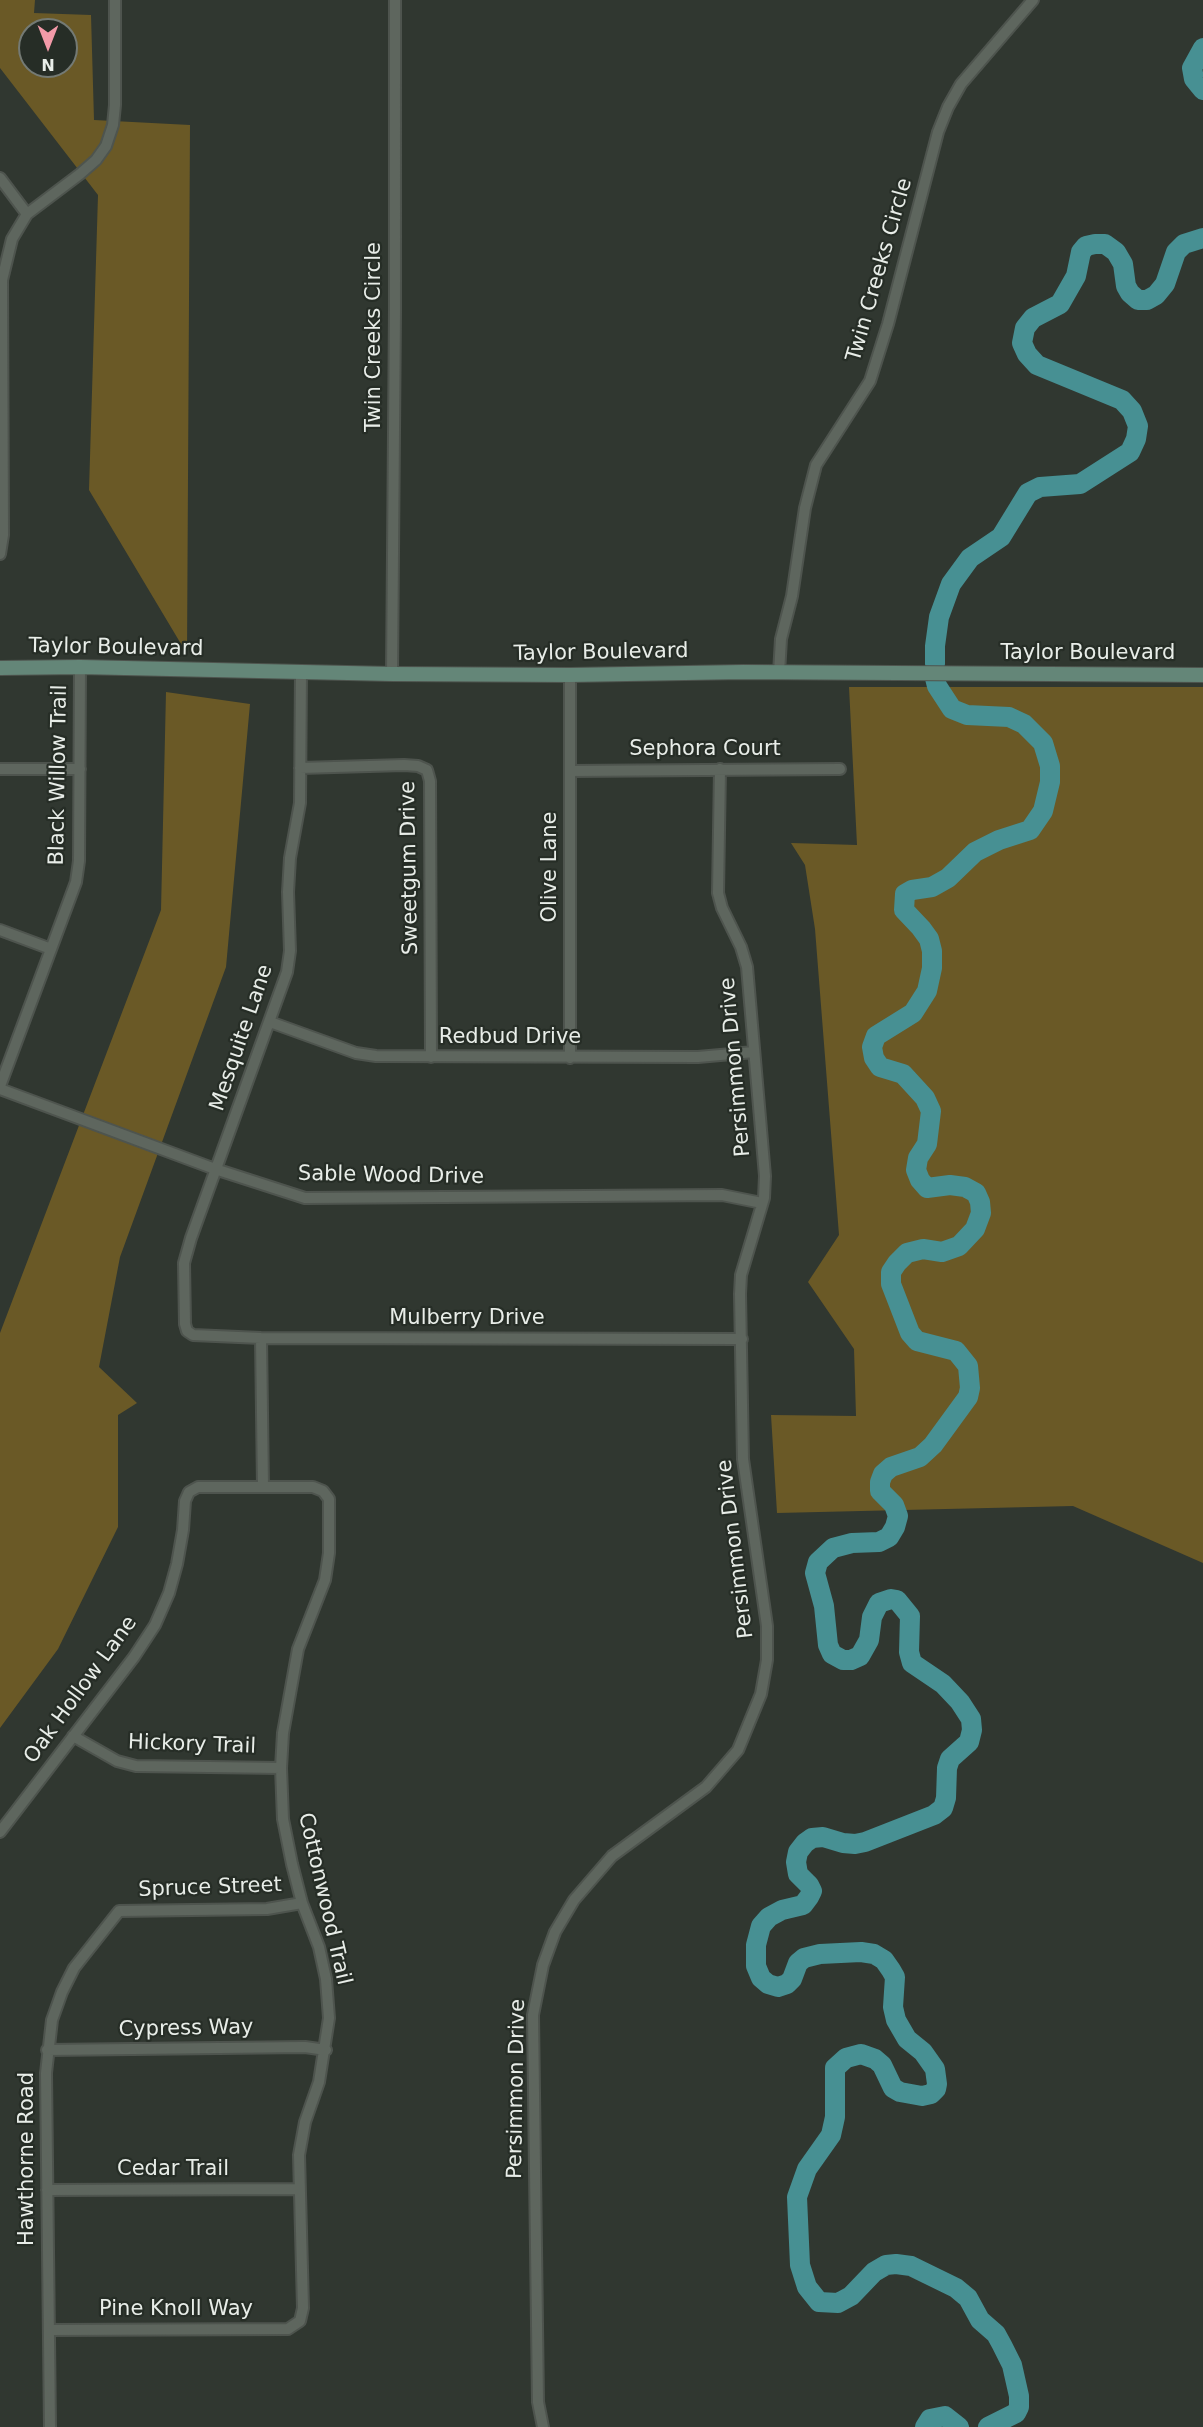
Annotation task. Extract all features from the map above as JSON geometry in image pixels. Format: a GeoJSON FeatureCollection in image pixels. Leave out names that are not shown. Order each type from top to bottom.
{"type":"FeatureCollection","features":[{"type":"Feature","properties":{"kind":"street"},"geometry":{"type":"LineString","coordinates":[[0,554],[3,535],[2,280],[12,239],[27,214],[80,174],[96,160],[106,146],[113,125],[115,105],[115,0]]}},
{"type":"Feature","properties":{"kind":"street","name":"Twin Creeks Circle"},"geometry":{"type":"LineString","coordinates":[[392,674],[395,0]]}},
{"type":"Feature","properties":{"kind":"street","name":"Twin Creeks Circle"},"geometry":{"type":"LineString","coordinates":[[779,673],[782,639],[792,596],[805,508],[816,465],[870,381],[888,324],[938,132],[948,106],[961,84],[1033,0]]}},
{"type":"Feature","properties":{"kind":"street"},"geometry":{"type":"LineString","coordinates":[[0,178],[27,214]]}},
{"type":"Feature","properties":{"kind":"street","name":"Taylor Boulevard"},"geometry":{"type":"LineString","coordinates":[[0,668],[80,667],[392,674],[1203,675]]}},
{"type":"Feature","properties":{"kind":"street","name":"Black Willow Trail"},"geometry":{"type":"LineString","coordinates":[[0,1087],[76,882],[79,861],[80,667]]}},
{"type":"Feature","properties":{"kind":"street","name":"Mesquite Lane"},"geometry":{"type":"LineString","coordinates":[[193,1335],[185,1324],[184,1263],[215,1169],[287,972],[290,951],[289,869],[295,822],[300,804],[301,672]]}},
{"type":"Feature","properties":{"kind":"street","name":"Olive Lane"},"geometry":{"type":"LineString","coordinates":[[570,675],[570,1058]]}},
{"type":"Feature","properties":{"kind":"street","name":"Sweetgum Drive"},"geometry":{"type":"LineString","coordinates":[[300,768],[404,765],[418,766],[427,770],[430,781],[431,1057]]}},
{"type":"Feature","properties":{"kind":"street"},"geometry":{"type":"LineString","coordinates":[[0,769],[80,769]]}},
{"type":"Feature","properties":{"kind":"street","name":"Persimmon Drive"},"geometry":{"type":"LineString","coordinates":[[543,2427],[538,2402],[534,2015],[543,1965],[555,1932],[574,1900],[612,1856],[706,1787],[738,1750],[761,1694],[767,1660],[767,1626],[743,1458],[741,1406],[741,1275],[762,1203],[765,1176],[747,967],[718,893],[720,769]]}},
{"type":"Feature","properties":{"kind":"street","name":"Sephora Court"},"geometry":{"type":"LineString","coordinates":[[570,771],[840,769]]}},
{"type":"Feature","properties":{"kind":"street"},"geometry":{"type":"LineString","coordinates":[[0,930],[51,949]]}},
{"type":"Feature","properties":{"kind":"street","name":"Redbud Drive"},"geometry":{"type":"LineString","coordinates":[[270,1022],[356,1053],[431,1057],[570,1058],[698,1057],[754,1052]]}},
{"type":"Feature","properties":{"kind":"street","name":"Sable Wood Drive"},"geometry":{"type":"LineString","coordinates":[[0,1087],[215,1169],[305,1198],[722,1195],[762,1203]]}},
{"type":"Feature","properties":{"kind":"street","name":"Mulberry Drive"},"geometry":{"type":"LineString","coordinates":[[193,1335],[261,1338],[742,1339]]}},
{"type":"Feature","properties":{"kind":"street"},"geometry":{"type":"LineString","coordinates":[[261,1338],[263,1487]]}},
{"type":"Feature","properties":{"kind":"street","name":"Oak Hollow Lane"},"geometry":{"type":"LineString","coordinates":[[0,1832],[134,1657],[154,1625],[169,1593],[177,1564],[185,1501],[189,1492],[198,1486],[263,1487]]}},
{"type":"Feature","properties":{"kind":"street","name":"Cottonwood Trail"},"geometry":{"type":"LineString","coordinates":[[263,1487],[313,1487],[323,1491],[329,1499],[329,1553],[325,1580],[298,1649],[283,1733],[281,1768],[283,1819],[302,1903],[319,1947],[326,1979],[329,2018],[320,2082],[305,2122],[299,2155],[303,2308],[300,2321]]}},
{"type":"Feature","properties":{"kind":"street","name":"Hickory Trail"},"geometry":{"type":"LineString","coordinates":[[73,1736],[117,1761],[136,1766],[281,1768]]}},
{"type":"Feature","properties":{"kind":"street","name":"Spruce Street"},"geometry":{"type":"LineString","coordinates":[[120,1911],[267,1909],[302,1903]]}},
{"type":"Feature","properties":{"kind":"street","name":"Hawthorne Road"},"geometry":{"type":"LineString","coordinates":[[50,2427],[47,2050],[52,2020],[74,1968],[120,1911]]}},
{"type":"Feature","properties":{"kind":"street","name":"Cypress Way"},"geometry":{"type":"LineString","coordinates":[[47,2050],[305,2047],[326,2050]]}},
{"type":"Feature","properties":{"kind":"street","name":"Cedar Trail"},"geometry":{"type":"LineString","coordinates":[[47,2190],[299,2188]]}},
{"type":"Feature","properties":{"kind":"street","name":"Pine Knoll Way"},"geometry":{"type":"LineString","coordinates":[[49,2330],[288,2329],[300,2321]]}},
{"type":"Feature","properties":{"kind":"shaded area"},"geometry":{"type":"Polygon","coordinates":[[[0,0],[35,0],[34,13],[91,15],[94,120],[190,125],[187,654],[89,490],[98,195],[0,68],[0,0]]]}},
{"type":"Feature","properties":{"kind":"shaded area"},"geometry":{"type":"Polygon","coordinates":[[[849,687],[1203,687],[1203,1563],[1073,1506],[777,1513],[771,1415],[856,1416],[854,1349],[808,1282],[839,1235],[815,929],[805,865],[791,843],[857,845],[849,687]]]}},
{"type":"Feature","properties":{"kind":"shaded area"},"geometry":{"type":"Polygon","coordinates":[[[166,692],[250,704],[226,967],[120,1257],[99,1367],[137,1403],[118,1415],[118,1527],[58,1649],[0,1728],[0,1333],[161,910],[166,692]]]}},
{"type":"Feature","properties":{"kind":"waterway"},"geometry":{"type":"LineString","coordinates":[[1203,48],[1192,68],[1194,79],[1203,90]]}},
{"type":"Feature","properties":{"kind":"waterway"},"geometry":{"type":"LineString","coordinates":[[935,664],[939,617],[951,584],[970,558],[1001,537],[1028,493],[1040,487],[1080,484],[1130,452],[1136,439],[1138,426],[1132,411],[1122,400],[1037,365],[1027,354],[1022,343],[1025,328],[1033,318],[1060,304],[1076,276],[1081,252],[1086,246],[1105,244],[1116,252],[1123,264],[1126,286],[1130,293],[1138,300],[1147,300],[1156,295],[1165,284],[1176,252],[1184,244],[1203,238]]}},
{"type":"Feature","properties":{"kind":"waterway"},"geometry":{"type":"LineString","coordinates":[[935,678],[937,686],[952,709],[967,715],[1009,717],[1024,724],[1043,743],[1050,766],[1050,782],[1043,811],[1030,830],[999,840],[975,852],[948,878],[932,887],[912,890],[905,894],[904,910],[929,939],[932,968],[927,991],[913,1013],[876,1036],[872,1047],[874,1058],[880,1067],[903,1074],[925,1098],[931,1111],[927,1144],[918,1158],[916,1170],[920,1180],[927,1188],[950,1185],[965,1187],[976,1193],[980,1202],[981,1213],[975,1229],[959,1246],[942,1252],[923,1249],[907,1253],[891,1272],[891,1284],[910,1333],[917,1341],[956,1351],[968,1366],[970,1388],[968,1397],[933,1445],[920,1457],[891,1467],[883,1474],[880,1491],[894,1505],[898,1516],[889,1537],[879,1542],[852,1543],[833,1548],[818,1562],[815,1573],[824,1606],[828,1645],[832,1654],[843,1660],[851,1660],[860,1656],[869,1640],[872,1617],[879,1603],[891,1599],[897,1600],[910,1616],[909,1652],[912,1663],[943,1684],[960,1702],[971,1719],[972,1730],[969,1742],[950,1759],[947,1768],[946,1798],[943,1808],[934,1815],[865,1842],[843,1843],[823,1837],[812,1838],[805,1843],[798,1852],[796,1862],[798,1874],[812,1891],[803,1905],[782,1910],[769,1917],[761,1926],[756,1945],[756,1966],[761,1978],[768,1984],[778,1987],[787,1984],[792,1979],[798,1963],[804,1958],[820,1954],[861,1952],[874,1954],[884,1960],[895,1977],[893,2007],[896,2020],[907,2039],[923,2052],[935,2069],[936,2089],[931,2094],[922,2096],[900,2092],[893,2088],[882,2065],[875,2059],[861,2054],[846,2058],[835,2068],[835,2117],[831,2135],[807,2169],[797,2197],[800,2265],[807,2287],[819,2302],[838,2303],[851,2296],[874,2272],[886,2265],[896,2264],[911,2266],[956,2288],[968,2298],[980,2320],[996,2334],[1002,2345],[1012,2365],[1019,2396],[1019,2407],[1016,2413],[988,2427]]}},
{"type":"Feature","properties":{"kind":"waterway"},"geometry":{"type":"LineString","coordinates":[[925,2427],[930,2419],[945,2416],[959,2427]]}}]}
